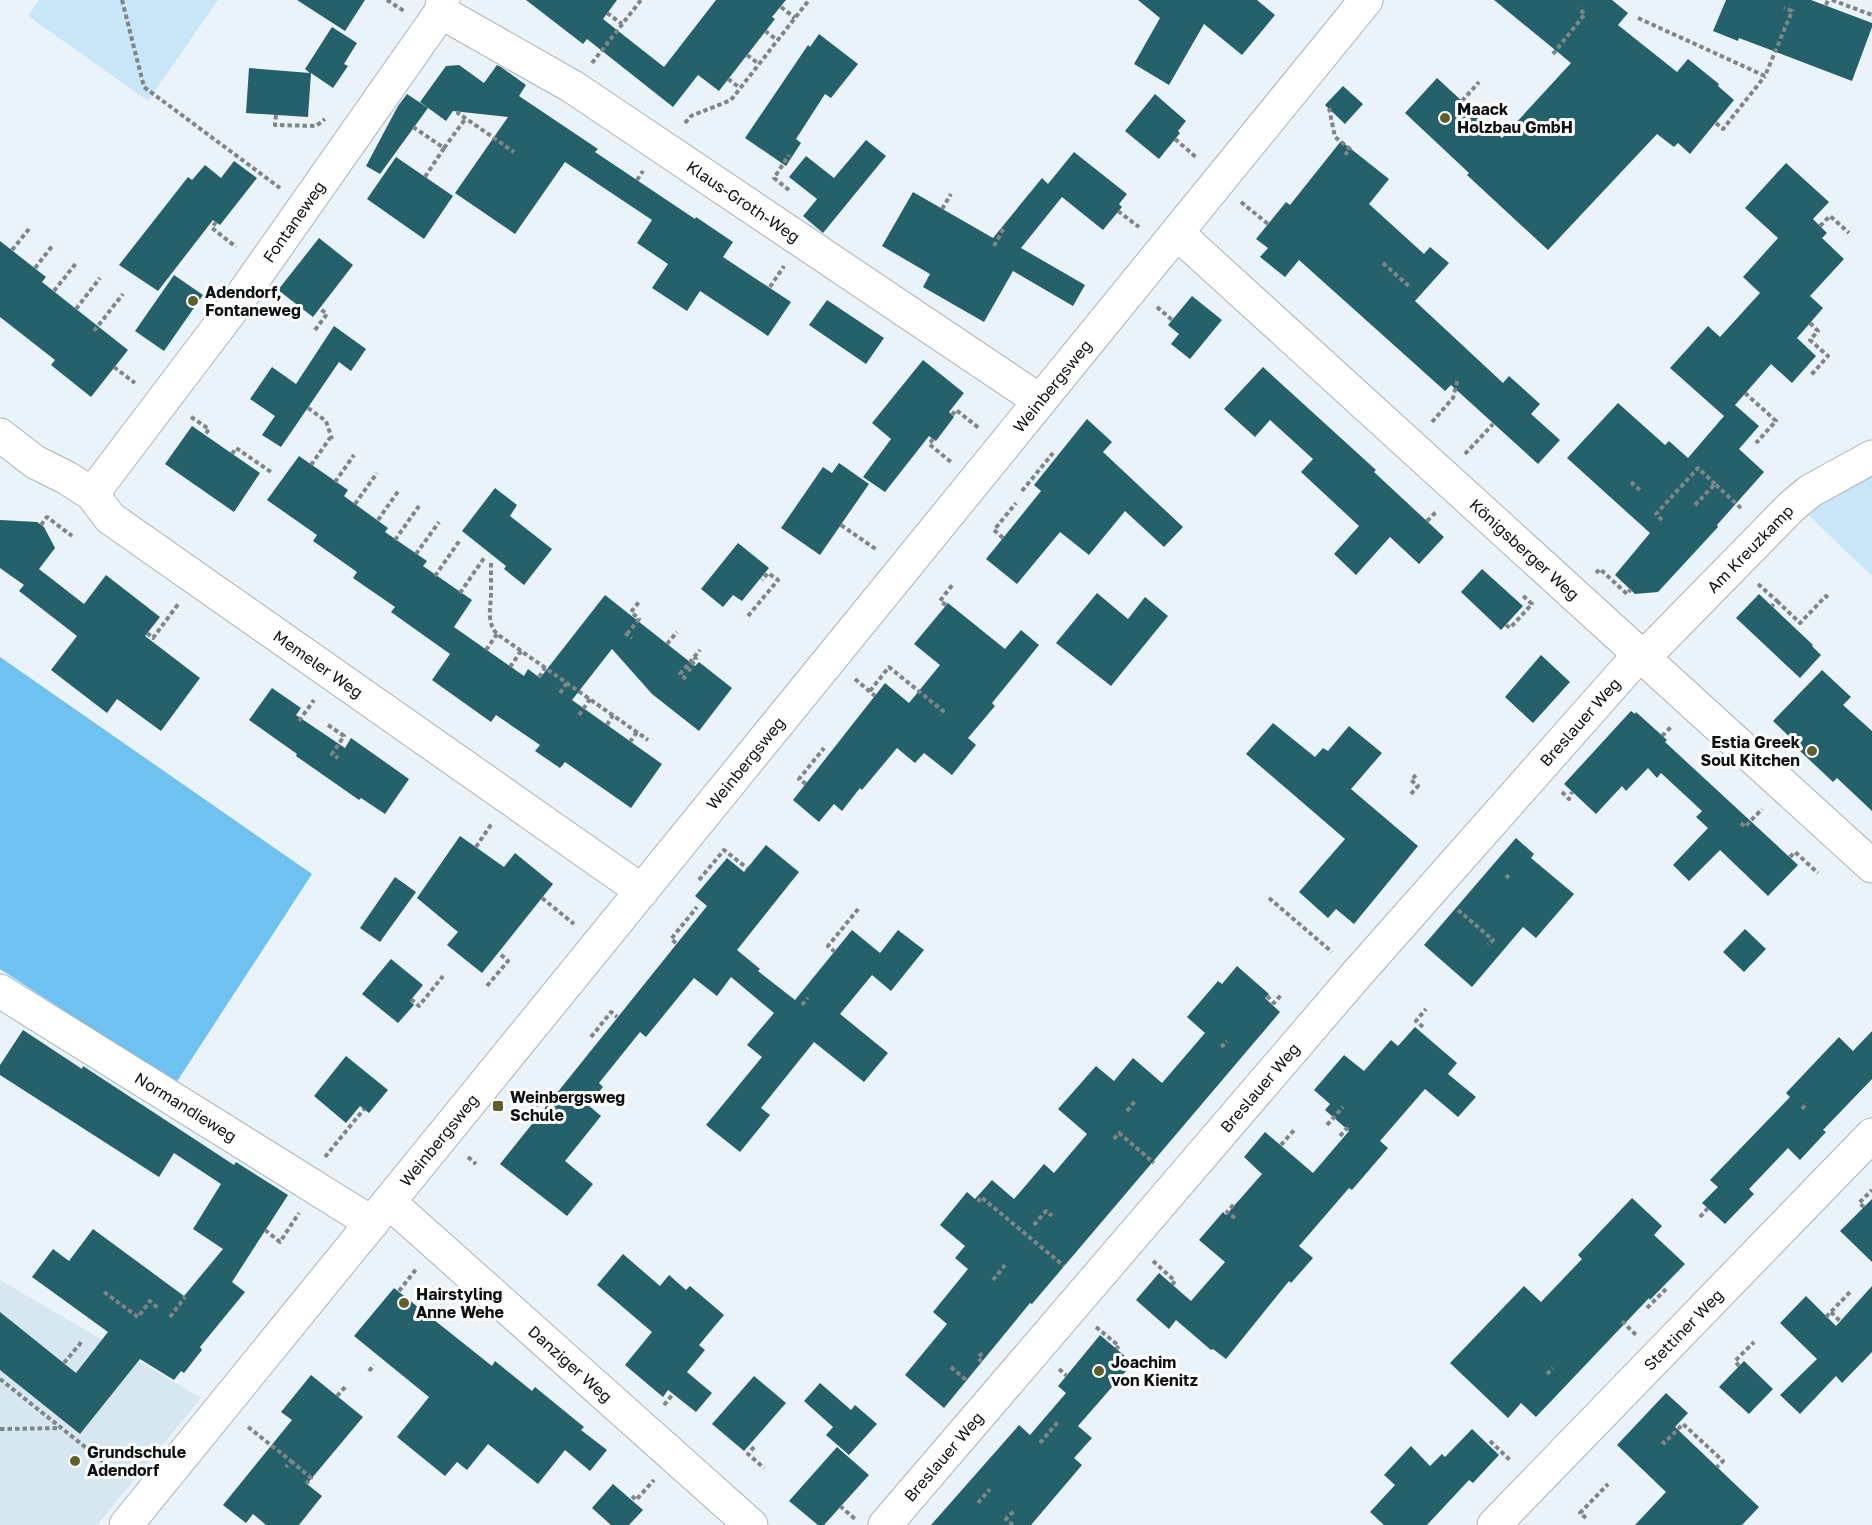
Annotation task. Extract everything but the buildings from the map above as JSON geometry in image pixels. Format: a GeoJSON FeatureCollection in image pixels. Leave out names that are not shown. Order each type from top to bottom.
{"type":"FeatureCollection","features":[{"type":"Feature","properties":{"kind":"street","name":"Weinbergsweg"},"geometry":{"type":"LineString","coordinates":[[126,1525],[1366,0]]}},
{"type":"Feature","properties":{"kind":"street","name":"Fontaneweg"},"geometry":{"type":"LineString","coordinates":[[92,495],[236,304],[367,118],[442,6]]}},
{"type":"Feature","properties":{"kind":"street","name":"Klaus-Groth-Weg"},"geometry":{"type":"LineString","coordinates":[[442,6],[573,87],[1040,401]]}},
{"type":"Feature","properties":{"kind":"street","name":"Königsberger Weg"},"geometry":{"type":"LineString","coordinates":[[1177,233],[1872,866]]}},
{"type":"Feature","properties":{"kind":"street","name":"Memeler Weg"},"geometry":{"type":"LineString","coordinates":[[0,435],[35,462],[67,478],[92,495],[110,518],[642,891]]}},
{"type":"Feature","properties":{"kind":"street","name":"Am Kreuzkamp"},"geometry":{"type":"LineString","coordinates":[[1641,656],[1791,507],[1810,491],[1872,457]]}},
{"type":"Feature","properties":{"kind":"street","name":"Breslauer Weg"},"geometry":{"type":"LineString","coordinates":[[885,1525],[1358,974],[1641,656]]}},
{"type":"Feature","properties":{"kind":"street","name":"Normandieweg"},"geometry":{"type":"LineString","coordinates":[[0,991],[319,1173],[380,1212]]}},
{"type":"Feature","properties":{"kind":"street","name":"Stettiner Weg"},"geometry":{"type":"LineString","coordinates":[[1494,1525],[1872,1135]]}},
{"type":"Feature","properties":{"kind":"street","name":"Danziger Weg"},"geometry":{"type":"LineString","coordinates":[[380,1212],[751,1525]]}},
{"type":"Feature","properties":{"kind":"path"},"geometry":{"type":"LineString","coordinates":[[122,0],[144,87],[305,206]]}},
{"type":"Feature","properties":{"kind":"path"},"geometry":{"type":"LineString","coordinates":[[573,87],[641,0]]}},
{"type":"Feature","properties":{"kind":"path"},"geometry":{"type":"LineString","coordinates":[[665,149],[691,116],[731,100],[809,0]]}},
{"type":"Feature","properties":{"kind":"path"},"geometry":{"type":"LineString","coordinates":[[1826,5],[1830,0],[1872,15]]}},
{"type":"Feature","properties":{"kind":"path"},"geometry":{"type":"LineString","coordinates":[[781,7],[795,18]]}},
{"type":"Feature","properties":{"kind":"path"},"geometry":{"type":"LineString","coordinates":[[1553,54],[1585,14],[1578,8]]}},
{"type":"Feature","properties":{"kind":"path"},"geometry":{"type":"LineString","coordinates":[[1716,123],[1723,129],[1765,76],[1792,11],[1784,8]]}},
{"type":"Feature","properties":{"kind":"path"},"geometry":{"type":"LineString","coordinates":[[1857,17],[1860,10]]}},
{"type":"Feature","properties":{"kind":"path"},"geometry":{"type":"LineString","coordinates":[[607,13],[622,24]]}},
{"type":"Feature","properties":{"kind":"path"},"geometry":{"type":"LineString","coordinates":[[1638,18],[1765,76]]}},
{"type":"Feature","properties":{"kind":"path"},"geometry":{"type":"LineString","coordinates":[[765,31],[777,40]]}},
{"type":"Feature","properties":{"kind":"path"},"geometry":{"type":"LineString","coordinates":[[747,55],[759,64]]}},
{"type":"Feature","properties":{"kind":"path"},"geometry":{"type":"LineString","coordinates":[[728,79],[740,88]]}},
{"type":"Feature","properties":{"kind":"path"},"geometry":{"type":"LineString","coordinates":[[1462,101],[1479,82]]}},
{"type":"Feature","properties":{"kind":"path"},"geometry":{"type":"LineString","coordinates":[[276,115],[275,125],[316,126],[344,103],[367,118]]}},
{"type":"Feature","properties":{"kind":"path"},"geometry":{"type":"LineString","coordinates":[[1329,108],[1335,137],[1350,149],[1345,156]]}},
{"type":"Feature","properties":{"kind":"path"},"geometry":{"type":"LineString","coordinates":[[460,112],[458,113],[514,152]]}},
{"type":"Feature","properties":{"kind":"path"},"geometry":{"type":"LineString","coordinates":[[425,177],[465,118]]}},
{"type":"Feature","properties":{"kind":"path"},"geometry":{"type":"LineString","coordinates":[[413,127],[444,148]]}},
{"type":"Feature","properties":{"kind":"path"},"geometry":{"type":"LineString","coordinates":[[789,155],[774,178],[797,197]]}},
{"type":"Feature","properties":{"kind":"path"},"geometry":{"type":"LineString","coordinates":[[942,209],[951,195]]}},
{"type":"Feature","properties":{"kind":"path"},"geometry":{"type":"LineString","coordinates":[[1820,226],[1830,216],[1849,233]]}},
{"type":"Feature","properties":{"kind":"path"},"geometry":{"type":"LineString","coordinates":[[994,246],[1005,226]]}},
{"type":"Feature","properties":{"kind":"path"},"geometry":{"type":"LineString","coordinates":[[12,250],[29,229]]}},
{"type":"Feature","properties":{"kind":"path"},"geometry":{"type":"LineString","coordinates":[[35,268],[53,245]]}},
{"type":"Feature","properties":{"kind":"path"},"geometry":{"type":"LineString","coordinates":[[54,291],[77,262]]}},
{"type":"Feature","properties":{"kind":"path"},"geometry":{"type":"LineString","coordinates":[[1383,263],[1410,287]]}},
{"type":"Feature","properties":{"kind":"path"},"geometry":{"type":"LineString","coordinates":[[76,309],[100,278]]}},
{"type":"Feature","properties":{"kind":"path"},"geometry":{"type":"LineString","coordinates":[[94,331],[123,294]]}},
{"type":"Feature","properties":{"kind":"path"},"geometry":{"type":"LineString","coordinates":[[315,330],[327,314],[319,308]]}},
{"type":"Feature","properties":{"kind":"path"},"geometry":{"type":"LineString","coordinates":[[1810,323],[1818,331],[1810,340],[1828,356],[1811,375]]}},
{"type":"Feature","properties":{"kind":"path"},"geometry":{"type":"LineString","coordinates":[[1410,446],[1453,398],[1458,378]]}},
{"type":"Feature","properties":{"kind":"path"},"geometry":{"type":"LineString","coordinates":[[1745,393],[1776,421],[1756,443]]}},
{"type":"Feature","properties":{"kind":"path"},"geometry":{"type":"LineString","coordinates":[[308,408],[327,421],[331,438],[311,465]]}},
{"type":"Feature","properties":{"kind":"path"},"geometry":{"type":"LineString","coordinates":[[183,425],[189,416],[209,429],[205,435]]}},
{"type":"Feature","properties":{"kind":"path"},"geometry":{"type":"LineString","coordinates":[[1444,477],[1493,424]]}},
{"type":"Feature","properties":{"kind":"path"},"geometry":{"type":"LineString","coordinates":[[232,454],[236,448],[271,472]]}},
{"type":"Feature","properties":{"kind":"path"},"geometry":{"type":"LineString","coordinates":[[1022,490],[1053,453]]}},
{"type":"Feature","properties":{"kind":"path"},"geometry":{"type":"LineString","coordinates":[[335,482],[354,455]]}},
{"type":"Feature","properties":{"kind":"path"},"geometry":{"type":"LineString","coordinates":[[1662,520],[1656,514],[1698,468],[1748,514]]}},
{"type":"Feature","properties":{"kind":"path"},"geometry":{"type":"LineString","coordinates":[[356,504],[377,473]]}},
{"type":"Feature","properties":{"kind":"path"},"geometry":{"type":"LineString","coordinates":[[1631,482],[1641,491]]}},
{"type":"Feature","properties":{"kind":"path"},"geometry":{"type":"LineString","coordinates":[[1695,505],[1714,484]]}},
{"type":"Feature","properties":{"kind":"path"},"geometry":{"type":"LineString","coordinates":[[378,520],[399,490]]}},
{"type":"Feature","properties":{"kind":"path"},"geometry":{"type":"LineString","coordinates":[[1003,538],[994,530],[1016,503]]}},
{"type":"Feature","properties":{"kind":"path"},"geometry":{"type":"LineString","coordinates":[[395,540],[419,506]]}},
{"type":"Feature","properties":{"kind":"path"},"geometry":{"type":"LineString","coordinates":[[41,525],[47,517],[72,536]]}},
{"type":"Feature","properties":{"kind":"path"},"geometry":{"type":"LineString","coordinates":[[416,554],[439,522]]}},
{"type":"Feature","properties":{"kind":"path"},"geometry":{"type":"LineString","coordinates":[[841,525],[903,569]]}},
{"type":"Feature","properties":{"kind":"path"},"geometry":{"type":"LineString","coordinates":[[435,576],[460,540]]}},
{"type":"Feature","properties":{"kind":"path"},"geometry":{"type":"LineString","coordinates":[[460,593],[484,558]]}},
{"type":"Feature","properties":{"kind":"path"},"geometry":{"type":"LineString","coordinates":[[491,563],[489,612],[492,628],[497,634],[648,740]]}},
{"type":"Feature","properties":{"kind":"path"},"geometry":{"type":"LineString","coordinates":[[748,616],[778,580],[768,573],[762,580]]}},
{"type":"Feature","properties":{"kind":"path"},"geometry":{"type":"LineString","coordinates":[[1604,573],[1627,594],[1631,589]]}},
{"type":"Feature","properties":{"kind":"path"},"geometry":{"type":"LineString","coordinates":[[147,633],[153,638],[197,579]]}},
{"type":"Feature","properties":{"kind":"path"},"geometry":{"type":"LineString","coordinates":[[946,605],[940,601],[953,584]]}},
{"type":"Feature","properties":{"kind":"path"},"geometry":{"type":"LineString","coordinates":[[1506,625],[1510,628],[1532,604],[1521,594]]}},
{"type":"Feature","properties":{"kind":"path"},"geometry":{"type":"LineString","coordinates":[[1777,601],[1800,623],[1826,596],[1829,600]]}},
{"type":"Feature","properties":{"kind":"path"},"geometry":{"type":"LineString","coordinates":[[632,638],[626,634],[639,619],[630,612],[639,602]]}},
{"type":"Feature","properties":{"kind":"path"},"geometry":{"type":"LineString","coordinates":[[667,644],[677,632]]}},
{"type":"Feature","properties":{"kind":"path"},"geometry":{"type":"LineString","coordinates":[[486,650],[497,634]]}},
{"type":"Feature","properties":{"kind":"path"},"geometry":{"type":"LineString","coordinates":[[686,679],[680,675],[700,650]]}},
{"type":"Feature","properties":{"kind":"path"},"geometry":{"type":"LineString","coordinates":[[510,667],[521,651]]}},
{"type":"Feature","properties":{"kind":"path"},"geometry":{"type":"LineString","coordinates":[[691,671],[689,669],[696,659],[694,657]]}},
{"type":"Feature","properties":{"kind":"path"},"geometry":{"type":"LineString","coordinates":[[870,691],[889,667],[943,711],[940,715]]}},
{"type":"Feature","properties":{"kind":"path"},"geometry":{"type":"LineString","coordinates":[[539,677],[545,668]]}},
{"type":"Feature","properties":{"kind":"path"},"geometry":{"type":"LineString","coordinates":[[561,693],[567,683]]}},
{"type":"Feature","properties":{"kind":"path"},"geometry":{"type":"LineString","coordinates":[[579,715],[590,699]]}},
{"type":"Feature","properties":{"kind":"path"},"geometry":{"type":"LineString","coordinates":[[607,725],[613,715]]}},
{"type":"Feature","properties":{"kind":"path"},"geometry":{"type":"LineString","coordinates":[[328,725],[344,736],[332,754],[338,758]]}},
{"type":"Feature","properties":{"kind":"path"},"geometry":{"type":"LineString","coordinates":[[630,742],[637,732]]}},
{"type":"Feature","properties":{"kind":"path"},"geometry":{"type":"LineString","coordinates":[[806,784],[799,778],[824,748]]}},
{"type":"Feature","properties":{"kind":"path"},"geometry":{"type":"LineString","coordinates":[[1411,794],[1418,786],[1412,780],[1416,775]]}},
{"type":"Feature","properties":{"kind":"path"},"geometry":{"type":"LineString","coordinates":[[699,880],[724,850],[747,868]]}},
{"type":"Feature","properties":{"kind":"path"},"geometry":{"type":"LineString","coordinates":[[1790,857],[1796,852],[1818,873]]}},
{"type":"Feature","properties":{"kind":"path"},"geometry":{"type":"LineString","coordinates":[[1433,888],[1493,940],[1488,945]]}},
{"type":"Feature","properties":{"kind":"path"},"geometry":{"type":"LineString","coordinates":[[542,898],[599,944]]}},
{"type":"Feature","properties":{"kind":"path"},"geometry":{"type":"LineString","coordinates":[[1269,898],[1358,974]]}},
{"type":"Feature","properties":{"kind":"path"},"geometry":{"type":"LineString","coordinates":[[676,944],[671,939],[697,907]]}},
{"type":"Feature","properties":{"kind":"path"},"geometry":{"type":"LineString","coordinates":[[834,952],[828,946],[859,908]]}},
{"type":"Feature","properties":{"kind":"path"},"geometry":{"type":"LineString","coordinates":[[1463,923],[1468,918]]}},
{"type":"Feature","properties":{"kind":"path"},"geometry":{"type":"LineString","coordinates":[[487,986],[508,961],[501,955]]}},
{"type":"Feature","properties":{"kind":"path"},"geometry":{"type":"LineString","coordinates":[[411,999],[419,1006],[443,976]]}},
{"type":"Feature","properties":{"kind":"path"},"geometry":{"type":"LineString","coordinates":[[1267,996],[1274,1003],[1281,995]]}},
{"type":"Feature","properties":{"kind":"path"},"geometry":{"type":"LineString","coordinates":[[802,1005],[808,998]]}},
{"type":"Feature","properties":{"kind":"path"},"geometry":{"type":"LineString","coordinates":[[1423,1027],[1416,1021],[1426,1009]]}},
{"type":"Feature","properties":{"kind":"path"},"geometry":{"type":"LineString","coordinates":[[591,1037],[611,1012],[617,1017]]}},
{"type":"Feature","properties":{"kind":"path"},"geometry":{"type":"LineString","coordinates":[[1221,1047],[1227,1041]]}},
{"type":"Feature","properties":{"kind":"path"},"geometry":{"type":"LineString","coordinates":[[525,1098],[536,1107],[542,1099]]}},
{"type":"Feature","properties":{"kind":"path"},"geometry":{"type":"LineString","coordinates":[[1127,1110],[1135,1101]]}},
{"type":"Feature","properties":{"kind":"path"},"geometry":{"type":"LineString","coordinates":[[1802,1109],[1807,1103]]}},
{"type":"Feature","properties":{"kind":"path"},"geometry":{"type":"LineString","coordinates":[[1327,1125],[1343,1107]]}},
{"type":"Feature","properties":{"kind":"path"},"geometry":{"type":"LineString","coordinates":[[265,1230],[280,1242],[319,1173],[364,1109]]}},
{"type":"Feature","properties":{"kind":"path"},"geometry":{"type":"LineString","coordinates":[[1340,1136],[1349,1126]]}},
{"type":"Feature","properties":{"kind":"path"},"geometry":{"type":"LineString","coordinates":[[1281,1145],[1295,1130]]}},
{"type":"Feature","properties":{"kind":"path"},"geometry":{"type":"LineString","coordinates":[[1114,1139],[1119,1133],[1178,1184]]}},
{"type":"Feature","properties":{"kind":"path"},"geometry":{"type":"LineString","coordinates":[[1864,1207],[1859,1203],[1872,1190]]}},
{"type":"Feature","properties":{"kind":"path"},"geometry":{"type":"LineString","coordinates":[[978,1202],[981,1197],[1089,1287]]}},
{"type":"Feature","properties":{"kind":"path"},"geometry":{"type":"LineString","coordinates":[[1235,1203],[1227,1212],[1235,1218]]}},
{"type":"Feature","properties":{"kind":"path"},"geometry":{"type":"LineString","coordinates":[[1700,1217],[1708,1209]]}},
{"type":"Feature","properties":{"kind":"path"},"geometry":{"type":"LineString","coordinates":[[1034,1225],[1046,1211],[1052,1216]]}},
{"type":"Feature","properties":{"kind":"path"},"geometry":{"type":"LineString","coordinates":[[993,1280],[1005,1265]]}},
{"type":"Feature","properties":{"kind":"path"},"geometry":{"type":"LineString","coordinates":[[1647,1308],[1666,1289]]}},
{"type":"Feature","properties":{"kind":"path"},"geometry":{"type":"LineString","coordinates":[[104,1292],[138,1317],[150,1301],[158,1308]]}},
{"type":"Feature","properties":{"kind":"path"},"geometry":{"type":"LineString","coordinates":[[1826,1317],[1850,1292]]}},
{"type":"Feature","properties":{"kind":"path"},"geometry":{"type":"LineString","coordinates":[[170,1317],[186,1298]]}},
{"type":"Feature","properties":{"kind":"path"},"geometry":{"type":"LineString","coordinates":[[1831,1312],[1840,1321]]}},
{"type":"Feature","properties":{"kind":"path"},"geometry":{"type":"LineString","coordinates":[[64,1363],[83,1340]]}},
{"type":"Feature","properties":{"kind":"path"},"geometry":{"type":"LineString","coordinates":[[1739,1366],[1735,1361],[1754,1342]]}},
{"type":"Feature","properties":{"kind":"path"},"geometry":{"type":"LineString","coordinates":[[369,1371],[374,1365]]}},
{"type":"Feature","properties":{"kind":"path"},"geometry":{"type":"LineString","coordinates":[[1547,1374],[1553,1368]]}},
{"type":"Feature","properties":{"kind":"path"},"geometry":{"type":"LineString","coordinates":[[0,1379],[148,1497]]}},
{"type":"Feature","properties":{"kind":"path"},"geometry":{"type":"LineString","coordinates":[[338,1396],[347,1385]]}},
{"type":"Feature","properties":{"kind":"path"},"geometry":{"type":"LineString","coordinates":[[222,1406],[311,1478],[306,1484]]}},
{"type":"Feature","properties":{"kind":"path"},"geometry":{"type":"LineString","coordinates":[[1040,1443],[1058,1422]]}},
{"type":"Feature","properties":{"kind":"path"},"geometry":{"type":"LineString","coordinates":[[1662,1441],[1664,1443],[1683,1424],[1723,1461],[1717,1467]]}},
{"type":"Feature","properties":{"kind":"path"},"geometry":{"type":"LineString","coordinates":[[0,1429],[61,1428]]}},
{"type":"Feature","properties":{"kind":"path"},"geometry":{"type":"LineString","coordinates":[[754,1447],[747,1454],[764,1468]]}},
{"type":"Feature","properties":{"kind":"path"},"geometry":{"type":"LineString","coordinates":[[286,1467],[291,1461]]}},
{"type":"Feature","properties":{"kind":"path"},"geometry":{"type":"LineString","coordinates":[[1586,1518],[1580,1513],[1608,1484]]}},
{"type":"Feature","properties":{"kind":"path"},"geometry":{"type":"LineString","coordinates":[[978,1503],[990,1489]]}},
{"type":"Feature","properties":{"kind":"path"},"geometry":{"type":"LineString","coordinates":[[840,1506],[862,1525]]}},
{"type":"Feature","properties":{"kind":"path"},"geometry":{"type":"LineString","coordinates":[[1013,1525],[1006,1519],[1014,1510]]}},
{"type":"Feature","properties":{"kind":"shaded area"},"geometry":{"type":"Polygon","coordinates":[[[39,0],[218,0],[148,101],[28,16],[39,0]]]}},
{"type":"Feature","properties":{"kind":"shaded area"},"geometry":{"type":"Polygon","coordinates":[[[1872,476],[1872,576],[1804,511],[1872,476]]]}},
{"type":"Feature","properties":{"kind":"shaded area"},"geometry":{"type":"Polygon","coordinates":[[[0,657],[312,874],[176,1083],[0,969],[0,657]]]}},
{"type":"Feature","properties":{"kind":"shaded area","name":"Grundschule Adendorf"},"geometry":{"type":"Polygon","coordinates":[[[0,1280],[201,1398],[97,1525],[0,1525],[0,1280]]]}},
{"type":"Feature","properties":{"kind":"place","name":"Maack Holzbau GmbH"},"geometry":{"type":"Point","coordinates":[1445,118]}},
{"type":"Feature","properties":{"kind":"place","name":"Adendorf, Fontaneweg"},"geometry":{"type":"Point","coordinates":[193,301]}},
{"type":"Feature","properties":{"kind":"place","name":"Estia Greek Soul Kitchen"},"geometry":{"type":"Point","coordinates":[1812,751]}},
{"type":"Feature","properties":{"kind":"place","name":"Weinbergsweg Schule"},"geometry":{"type":"Point","coordinates":[498,1106]}},
{"type":"Feature","properties":{"kind":"place","name":"Hairstyling Anne Wehe"},"geometry":{"type":"Point","coordinates":[404,1303]}},
{"type":"Feature","properties":{"kind":"place","name":"Joachim von Kienitz"},"geometry":{"type":"Point","coordinates":[1099,1371]}},
{"type":"Feature","properties":{"kind":"place","name":"Grundschule Adendorf"},"geometry":{"type":"Point","coordinates":[75,1461]}}]}
